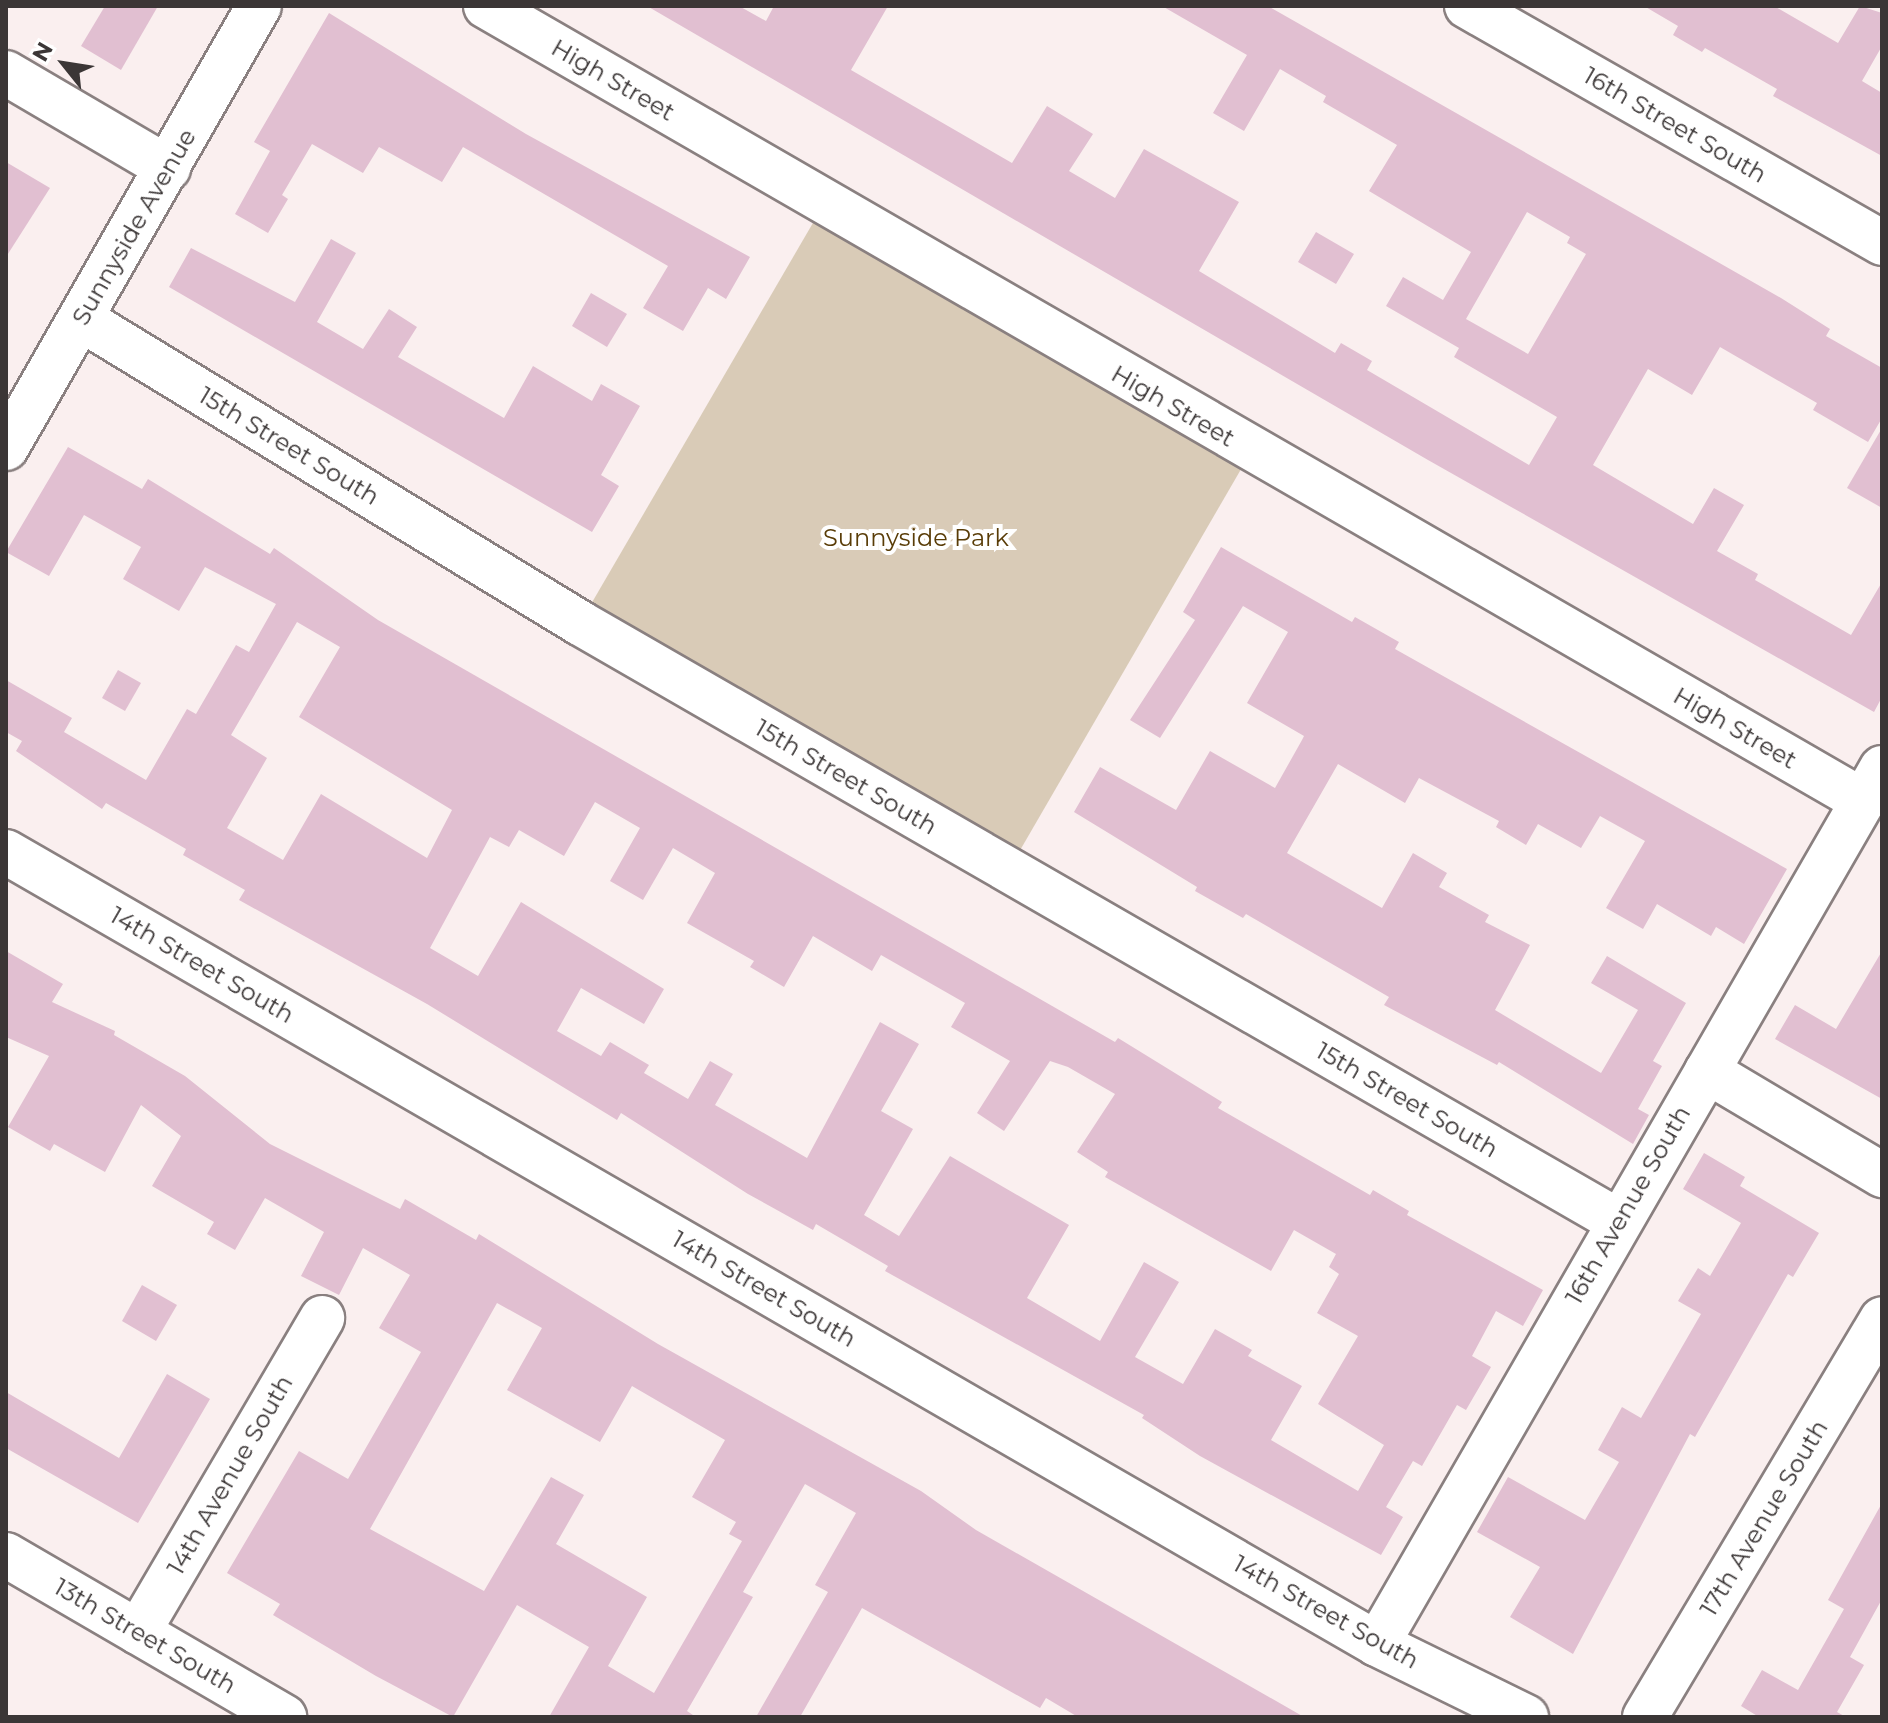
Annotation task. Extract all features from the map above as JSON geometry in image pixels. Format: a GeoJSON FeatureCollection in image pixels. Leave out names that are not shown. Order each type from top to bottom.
{"type":"FeatureCollection","features":[{"type":"Feature","properties":{"kind":"street","name":"Sunnyside Avenue"},"geometry":{"type":"LineString","coordinates":[[6,448],[259,6]]}},
{"type":"Feature","properties":{"kind":"street","name":"High Street"},"geometry":{"type":"LineString","coordinates":[[486,6],[1872,784]]}},
{"type":"Feature","properties":{"kind":"street","name":"16th Street South"},"geometry":{"type":"LineString","coordinates":[[1467,6],[1882,243]]}},
{"type":"Feature","properties":{"kind":"street"},"geometry":{"type":"LineString","coordinates":[[6,73],[168,168]]}},
{"type":"Feature","properties":{"kind":"street","name":"15th Street South"},"geometry":{"type":"LineString","coordinates":[[81,319],[580,623],[1618,1221]]}},
{"type":"Feature","properties":{"kind":"street","name":"16th Avenue South"},"geometry":{"type":"LineString","coordinates":[[1377,1644],[1872,784]]}},
{"type":"Feature","properties":{"kind":"street","name":"14th Street South"},"geometry":{"type":"LineString","coordinates":[[6,852],[1377,1644],[1473,1705],[1526,1717]]}},
{"type":"Feature","properties":{"kind":"street"},"geometry":{"type":"LineString","coordinates":[[1707,1071],[1882,1175]]}},
{"type":"Feature","properties":{"kind":"street","name":"14th Avenue South"},"geometry":{"type":"LineString","coordinates":[[138,1632],[322,1318]]}},
{"type":"Feature","properties":{"kind":"street","name":"17th Avenue South"},"geometry":{"type":"LineString","coordinates":[[1645,1717],[1882,1319]]}},
{"type":"Feature","properties":{"kind":"street","name":"13th Street South"},"geometry":{"type":"LineString","coordinates":[[6,1555],[284,1717]]}},
{"type":"Feature","properties":{"kind":"green space","name":"Sunnyside Park"},"geometry":{"type":"Polygon","coordinates":[[[824,204],[1251,452],[1008,871],[580,623],[824,204]]]}},
{"type":"Feature","properties":{"kind":"building"},"geometry":{"type":"Polygon","coordinates":[[[105,6],[158,6],[121,70],[81,46],[105,6]]]}},
{"type":"Feature","properties":{"kind":"building"},"geometry":{"type":"Polygon","coordinates":[[[647,6],[739,6],[766,21],[774,6],[888,6],[851,70],[1012,163],[1047,106],[1093,134],[1069,171],[1115,198],[1144,149],[1239,202],[1199,271],[1335,353],[1341,343],[1372,361],[1367,370],[1529,465],[1557,417],[1454,357],[1459,348],[1386,306],[1403,277],[1443,300],[1471,252],[1369,191],[1397,145],[1323,102],[1326,96],[1280,69],[1244,131],[1213,113],[1247,55],[1162,6],[1268,6],[1781,298],[1830,329],[1826,336],[1882,368],[1882,418],[1868,442],[1813,410],[1817,403],[1720,347],[1692,395],[1648,369],[1593,465],[1693,524],[1714,488],[1744,505],[1717,551],[1758,574],[1755,580],[1851,635],[1882,582],[1882,697],[1874,712],[1428,460],[647,6]],[[1527,212],[1466,319],[1528,354],[1586,254],[1567,243],[1570,237],[1527,212]]]}},
{"type":"Feature","properties":{"kind":"building"},"geometry":{"type":"Polygon","coordinates":[[[1644,6],[1774,6],[1838,43],[1860,6],[1882,13],[1882,46],[1862,81],[1882,93],[1882,156],[1773,96],[1777,89],[1705,48],[1702,52],[1673,35],[1678,26],[1644,6]]]}},
{"type":"Feature","properties":{"kind":"building"},"geometry":{"type":"Polygon","coordinates":[[[329,13],[526,134],[750,257],[726,299],[708,288],[683,331],[643,308],[668,266],[463,147],[442,182],[379,147],[363,173],[312,144],[282,195],[288,199],[268,233],[235,214],[270,151],[254,142],[329,13]]]}},
{"type":"Feature","properties":{"kind":"building"},"geometry":{"type":"Polygon","coordinates":[[[6,162],[50,188],[6,257],[6,162]]]}},
{"type":"Feature","properties":{"kind":"building"},"geometry":{"type":"Polygon","coordinates":[[[1316,232],[1354,254],[1336,284],[1298,262],[1316,232]]]}},
{"type":"Feature","properties":{"kind":"building"},"geometry":{"type":"Polygon","coordinates":[[[331,239],[356,253],[317,322],[363,349],[389,309],[417,327],[398,357],[504,418],[533,366],[592,401],[601,384],[640,406],[601,475],[619,486],[592,532],[169,287],[191,248],[295,302],[331,239]]]}},
{"type":"Feature","properties":{"kind":"building"},"geometry":{"type":"Polygon","coordinates":[[[591,293],[627,314],[607,347],[572,326],[591,293]]]}},
{"type":"Feature","properties":{"kind":"building"},"geometry":{"type":"Polygon","coordinates":[[[1882,428],[1882,508],[1847,488],[1882,428]]]}},
{"type":"Feature","properties":{"kind":"building"},"geometry":{"type":"Polygon","coordinates":[[[68,447],[142,489],[148,479],[270,554],[274,548],[378,620],[1115,1042],[1118,1038],[1222,1102],[1218,1108],[1370,1195],[1373,1190],[1409,1211],[1407,1215],[1543,1290],[1523,1326],[1496,1311],[1472,1356],[1491,1367],[1466,1410],[1457,1405],[1422,1466],[1413,1461],[1386,1507],[1403,1517],[1381,1555],[1200,1456],[1142,1418],[1144,1415],[885,1271],[888,1266],[816,1224],[813,1230],[748,1194],[621,1113],[617,1120],[427,1004],[239,900],[245,890],[183,855],[186,849],[106,803],[102,809],[16,751],[22,741],[6,732],[6,680],[72,718],[64,732],[146,780],[187,709],[196,714],[236,645],[249,652],[276,604],[205,567],[179,611],[123,579],[141,547],[84,515],[49,576],[6,552],[68,447]],[[297,622],[231,735],[267,758],[227,828],[283,860],[321,794],[427,858],[452,810],[299,717],[340,647],[297,622]],[[595,802],[564,856],[519,830],[509,847],[490,837],[430,948],[478,976],[521,902],[664,989],[644,1024],[581,988],[557,1031],[601,1056],[610,1042],[649,1065],[644,1073],[688,1099],[710,1061],[733,1074],[715,1105],[807,1158],[880,1022],[919,1044],[881,1111],[913,1129],[864,1215],[899,1236],[950,1156],[1069,1225],[1027,1298],[1100,1341],[1144,1262],[1179,1282],[1135,1357],[1183,1384],[1215,1329],[1252,1350],[1248,1356],[1302,1386],[1271,1440],[1358,1491],[1384,1445],[1318,1404],[1358,1336],[1317,1313],[1339,1274],[1329,1267],[1336,1254],[1294,1230],[1271,1271],[1105,1177],[1108,1172],[1077,1152],[1115,1094],[1068,1067],[1050,1061],[1004,1131],[977,1113],[1010,1061],[951,1027],[965,1003],[881,955],[872,971],[813,936],[784,987],[750,967],[754,961],[687,923],[715,873],[673,848],[643,900],[610,881],[640,828],[595,802]]]}},
{"type":"Feature","properties":{"kind":"building"},"geometry":{"type":"Polygon","coordinates":[[[1221,547],[1352,622],[1355,617],[1399,642],[1395,649],[1787,869],[1744,944],[1716,927],[1711,936],[1657,904],[1643,929],[1606,908],[1645,841],[1600,816],[1581,848],[1538,824],[1526,845],[1496,827],[1499,821],[1419,778],[1405,803],[1338,764],[1287,853],[1382,908],[1413,853],[1447,873],[1439,887],[1489,915],[1485,922],[1530,945],[1495,1010],[1601,1073],[1638,1010],[1591,983],[1607,956],[1686,1003],[1653,1061],[1662,1066],[1638,1109],[1649,1115],[1633,1144],[1499,1062],[1497,1065],[1384,1005],[1389,997],[1246,914],[1243,918],[1195,891],[1197,887],[1074,812],[1100,767],[1176,810],[1210,751],[1275,788],[1302,740],[1304,736],[1247,703],[1288,632],[1243,606],[1160,738],[1130,720],[1195,620],[1183,612],[1221,547]]]}},
{"type":"Feature","properties":{"kind":"building"},"geometry":{"type":"Polygon","coordinates":[[[118,670],[141,683],[125,711],[102,698],[118,670]]]}},
{"type":"Feature","properties":{"kind":"building"},"geometry":{"type":"Polygon","coordinates":[[[6,951],[63,984],[52,1002],[115,1031],[114,1035],[185,1076],[270,1144],[400,1209],[405,1199],[476,1240],[479,1234],[658,1344],[921,1491],[976,1530],[1304,1717],[1078,1717],[1046,1698],[1040,1708],[862,1608],[800,1717],[756,1717],[828,1592],[815,1585],[856,1513],[805,1484],[743,1592],[753,1597],[687,1711],[696,1717],[549,1717],[589,1647],[517,1605],[453,1717],[273,1615],[280,1604],[227,1573],[299,1451],[348,1479],[421,1352],[379,1328],[410,1275],[363,1248],[339,1295],[301,1276],[324,1232],[265,1198],[235,1250],[207,1234],[214,1222],[152,1186],[181,1136],[141,1105],[105,1172],[54,1144],[50,1151],[8,1127],[49,1056],[6,1037],[6,951]],[[497,1303],[370,1529],[484,1591],[551,1477],[584,1495],[556,1544],[647,1597],[608,1666],[654,1693],[742,1541],[729,1534],[736,1522],[692,1497],[725,1440],[632,1386],[600,1442],[507,1390],[542,1328],[497,1303]]]}},
{"type":"Feature","properties":{"kind":"building"},"geometry":{"type":"Polygon","coordinates":[[[1882,951],[1882,1099],[1775,1039],[1795,1005],[1836,1029],[1882,951]]]}},
{"type":"Feature","properties":{"kind":"building"},"geometry":{"type":"Polygon","coordinates":[[[1704,1153],[1745,1177],[1740,1186],[1819,1233],[1793,1277],[1788,1274],[1695,1437],[1690,1434],[1573,1654],[1510,1617],[1540,1567],[1477,1532],[1508,1477],[1585,1520],[1619,1462],[1598,1450],[1622,1407],[1641,1418],[1701,1314],[1678,1301],[1698,1268],[1710,1276],[1741,1223],[1683,1189],[1704,1153]]]}},
{"type":"Feature","properties":{"kind":"building"},"geometry":{"type":"Polygon","coordinates":[[[142,1285],[177,1305],[156,1341],[122,1321],[142,1285]]]}},
{"type":"Feature","properties":{"kind":"building"},"geometry":{"type":"Polygon","coordinates":[[[167,1374],[210,1399],[138,1523],[6,1448],[6,1392],[119,1458],[167,1374]]]}},
{"type":"Feature","properties":{"kind":"building"},"geometry":{"type":"Polygon","coordinates":[[[1882,1503],[1882,1599],[1850,1657],[1864,1665],[1837,1712],[1846,1717],[1759,1717],[1741,1706],[1762,1670],[1798,1690],[1844,1609],[1828,1600],[1882,1503]]]}}]}
